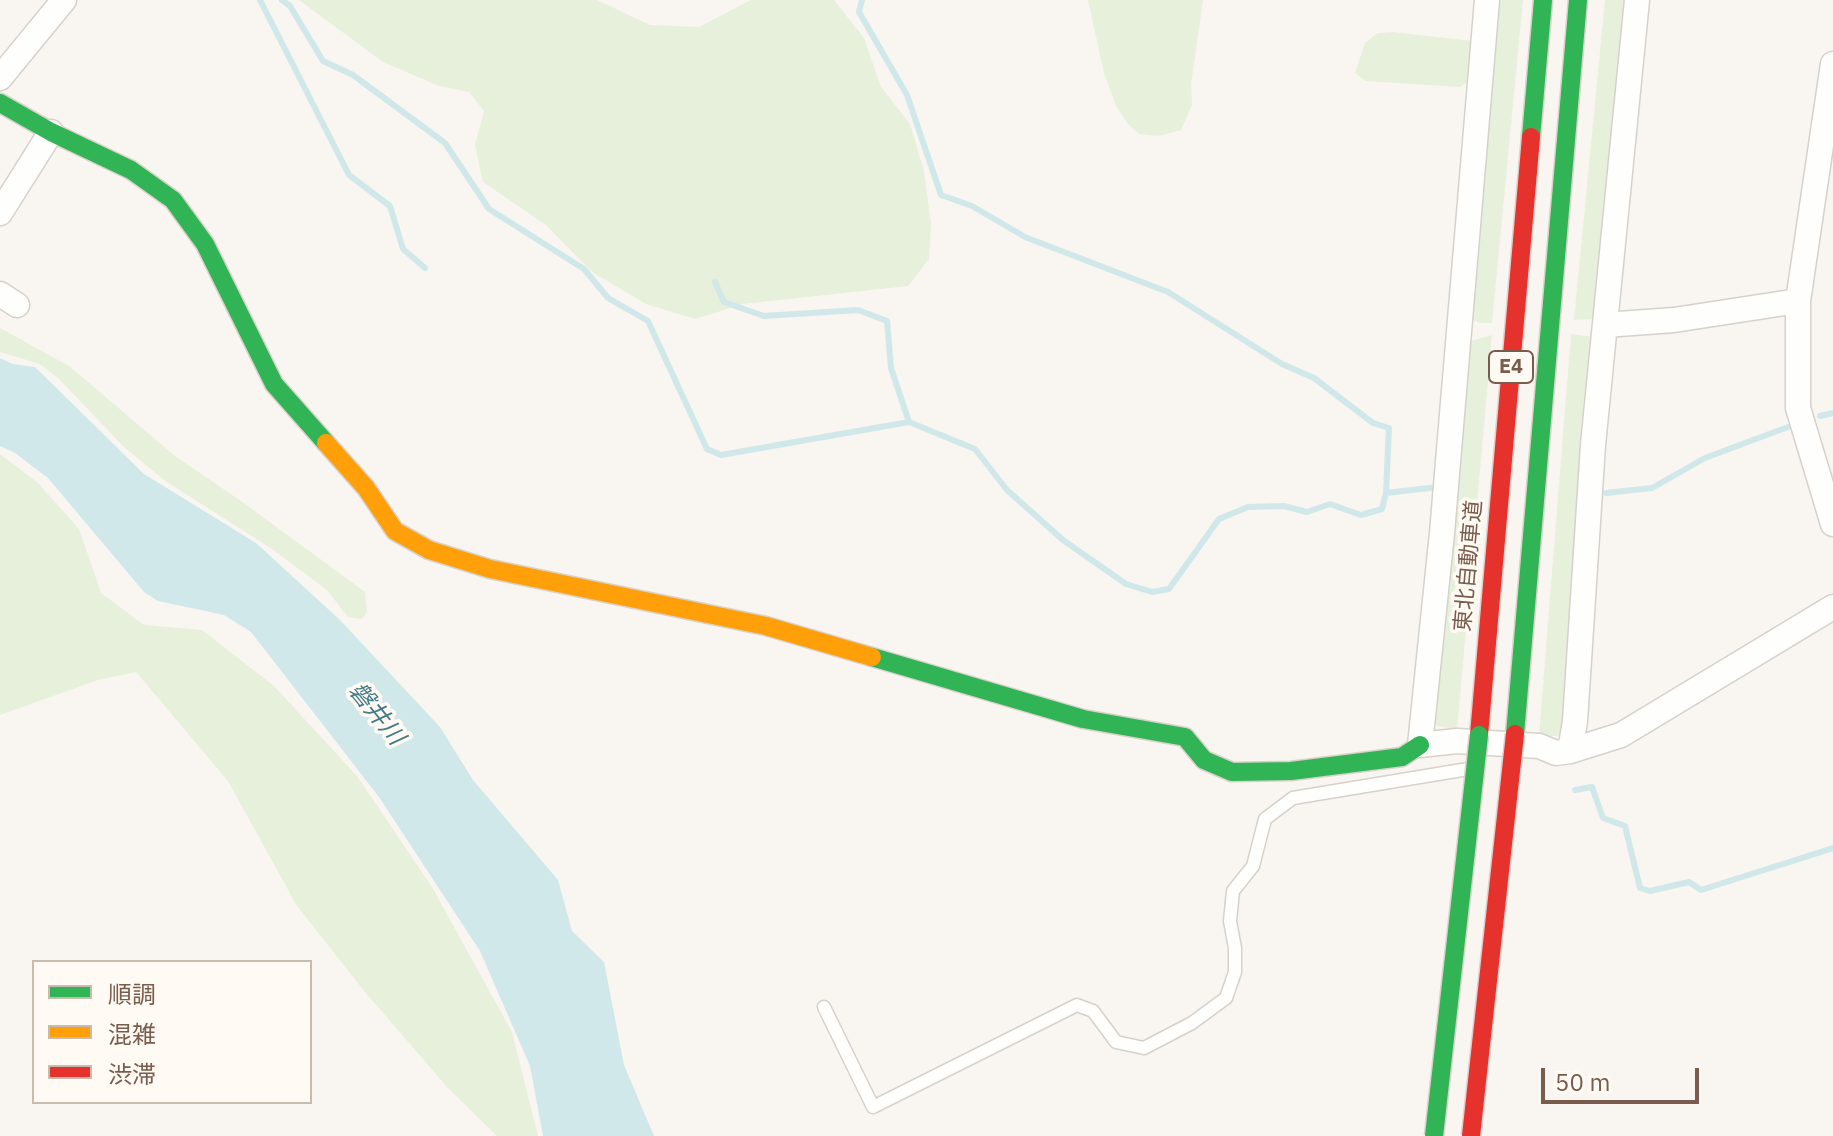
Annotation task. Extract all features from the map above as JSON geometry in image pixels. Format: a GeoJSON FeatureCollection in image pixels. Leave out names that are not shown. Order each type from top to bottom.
{"type":"FeatureCollection","features":[{"type":"Feature","properties":{"kind":"main road","name":"東北自動車道"},"geometry":{"type":"LineString","coordinates":[[1434,1136],[1479,735],[1543,0]]}},
{"type":"Feature","properties":{"kind":"main road","name":"E4"},"geometry":{"type":"LineString","coordinates":[[1471,1136],[1515,734],[1578,0]]}},
{"type":"Feature","properties":{"kind":"main road"},"geometry":{"type":"LineString","coordinates":[[0,103],[51,132],[131,170],[173,200],[205,244],[274,384],[366,488],[395,531],[429,550],[490,569],[766,626],[1083,719],[1185,737],[1204,760],[1232,772],[1291,771],[1402,757],[1420,745]]}},
{"type":"Feature","properties":{"kind":"street"},"geometry":{"type":"LineString","coordinates":[[0,78],[64,0]]}},
{"type":"Feature","properties":{"kind":"street"},"geometry":{"type":"LineString","coordinates":[[1487,0],[1442,533],[1420,745],[1457,741],[1539,746],[1545,757]]}},
{"type":"Feature","properties":{"kind":"street"},"geometry":{"type":"LineString","coordinates":[[1545,757],[1575,721],[1593,445],[1637,0]]}},
{"type":"Feature","properties":{"kind":"street"},"geometry":{"type":"LineString","coordinates":[[1833,64],[1822,215],[1798,301],[1798,408],[1833,524]]}},
{"type":"Feature","properties":{"kind":"street"},"geometry":{"type":"LineString","coordinates":[[0,213],[51,132]]}},
{"type":"Feature","properties":{"kind":"street"},"geometry":{"type":"LineString","coordinates":[[1605,325],[1674,320],[1798,301]]}},
{"type":"Feature","properties":{"kind":"street"},"geometry":{"type":"LineString","coordinates":[[1545,757],[1621,735],[1833,607]]}},
{"type":"Feature","properties":{"kind":"lane"},"geometry":{"type":"LineString","coordinates":[[1503,765],[1545,757]]}},
{"type":"Feature","properties":{"kind":"lane"},"geometry":{"type":"LineString","coordinates":[[824,1007],[873,1107],[1077,1005],[1093,1011],[1116,1042],[1144,1048],[1192,1023],[1226,998],[1235,972],[1230,921],[1233,891],[1253,866],[1265,819],[1293,798],[1487,767]]}},
{"type":"Feature","properties":{"kind":"green space"},"geometry":{"type":"Polygon","coordinates":[[[299,0],[597,0],[650,25],[699,27],[751,0],[834,0],[864,38],[881,87],[910,124],[924,171],[931,224],[929,259],[908,286],[743,304],[695,319],[646,304],[592,272],[546,225],[483,182],[475,145],[484,111],[469,92],[439,86],[383,62],[299,0]]]}},
{"type":"Feature","properties":{"kind":"green space"},"geometry":{"type":"Polygon","coordinates":[[[1088,0],[1203,0],[1191,84],[1192,105],[1181,130],[1158,136],[1139,134],[1128,124],[1116,106],[1104,73],[1088,0]]]}},
{"type":"Feature","properties":{"kind":"green space"},"geometry":{"type":"Polygon","coordinates":[[[1498,0],[1523,0],[1492,323],[1480,323],[1470,319],[1498,0]]]}},
{"type":"Feature","properties":{"kind":"green space"},"geometry":{"type":"Polygon","coordinates":[[[1605,0],[1630,0],[1597,313],[1593,319],[1574,320],[1605,0]]]}},
{"type":"Feature","properties":{"kind":"green space"},"geometry":{"type":"Polygon","coordinates":[[[1378,33],[1472,41],[1470,80],[1460,87],[1366,81],[1355,73],[1365,43],[1378,33]]]}},
{"type":"Feature","properties":{"kind":"green space"},"geometry":{"type":"Polygon","coordinates":[[[0,328],[69,366],[175,456],[365,592],[367,612],[362,619],[348,617],[327,590],[272,549],[164,480],[124,447],[59,379],[40,364],[0,352],[0,328]]]}},
{"type":"Feature","properties":{"kind":"green space"},"geometry":{"type":"Polygon","coordinates":[[[1571,334],[1593,337],[1566,724],[1558,736],[1539,736],[1571,334]]]}},
{"type":"Feature","properties":{"kind":"green space"},"geometry":{"type":"Polygon","coordinates":[[[1492,335],[1457,730],[1438,726],[1432,719],[1467,348],[1471,341],[1492,335]]]}},
{"type":"Feature","properties":{"kind":"green space"},"geometry":{"type":"Polygon","coordinates":[[[0,454],[38,483],[79,529],[101,593],[144,625],[202,630],[274,686],[357,776],[432,887],[512,1032],[538,1136],[497,1136],[448,1088],[365,992],[297,906],[228,781],[136,672],[98,680],[0,715],[0,454]]]}},
{"type":"Feature","properties":{"kind":"water","name":"磐井川"},"geometry":{"type":"Polygon","coordinates":[[[0,358],[13,364],[35,367],[144,474],[256,543],[340,620],[440,727],[473,780],[558,880],[572,931],[604,962],[624,1065],[654,1136],[543,1136],[530,1066],[480,951],[379,797],[251,632],[224,615],[158,601],[144,592],[48,478],[15,453],[0,446],[0,358]]]}},
{"type":"Feature","properties":{"kind":"waterway"},"geometry":{"type":"LineString","coordinates":[[260,0],[349,175],[390,206],[403,249],[425,268]]}},
{"type":"Feature","properties":{"kind":"waterway"},"geometry":{"type":"LineString","coordinates":[[282,0],[290,6],[323,61],[353,75],[445,143],[489,209],[584,269],[608,298],[648,321],[707,449],[721,455],[909,422]]}},
{"type":"Feature","properties":{"kind":"waterway"},"geometry":{"type":"LineString","coordinates":[[862,0],[859,12],[907,95],[941,195],[972,206],[1025,237],[1168,292],[1282,364],[1314,378],[1373,423],[1389,428],[1386,493]]}},
{"type":"Feature","properties":{"kind":"waterway"},"geometry":{"type":"LineString","coordinates":[[715,282],[724,302],[764,316],[858,310],[887,321],[891,368],[909,422],[975,449],[1007,490],[1063,540],[1126,584],[1152,592],[1169,589],[1219,519],[1248,507],[1284,506],[1307,512],[1330,504],[1361,515],[1382,509],[1386,493],[1438,487]]}},
{"type":"Feature","properties":{"kind":"waterway"},"geometry":{"type":"LineString","coordinates":[[1820,416],[1833,413]]}},
{"type":"Feature","properties":{"kind":"waterway"},"geometry":{"type":"LineString","coordinates":[[1606,493],[1652,488],[1705,458],[1788,427]]}},
{"type":"Feature","properties":{"kind":"waterway"},"geometry":{"type":"LineString","coordinates":[[1575,790],[1592,787],[1603,818],[1625,826],[1640,888],[1650,891],[1689,882],[1701,890],[1833,848]]}},
{"type":"Feature","properties":{"kind":"traffic: fast"},"geometry":{"type":"LineString","coordinates":[[1531,137],[1543,0]]}},
{"type":"Feature","properties":{"kind":"traffic: fast"},"geometry":{"type":"LineString","coordinates":[[1515,734],[1578,0]]}},
{"type":"Feature","properties":{"kind":"traffic: fast"},"geometry":{"type":"LineString","coordinates":[[0,103],[51,132],[131,170],[173,200],[205,244],[274,384],[326,443]]}},
{"type":"Feature","properties":{"kind":"traffic: fast"},"geometry":{"type":"LineString","coordinates":[[872,657],[1083,719],[1185,737],[1204,760],[1232,772],[1291,771],[1402,757],[1420,745]]}},
{"type":"Feature","properties":{"kind":"traffic: fast"},"geometry":{"type":"LineString","coordinates":[[1434,1136],[1479,735]]}},
{"type":"Feature","properties":{"kind":"traffic: slow"},"geometry":{"type":"LineString","coordinates":[[326,443],[366,488],[395,531],[429,550],[490,569],[766,626],[872,657]]}},
{"type":"Feature","properties":{"kind":"traffic: jam"},"geometry":{"type":"LineString","coordinates":[[1479,735],[1531,137]]}},
{"type":"Feature","properties":{"kind":"traffic: jam"},"geometry":{"type":"LineString","coordinates":[[1471,1136],[1515,734]]}}]}
